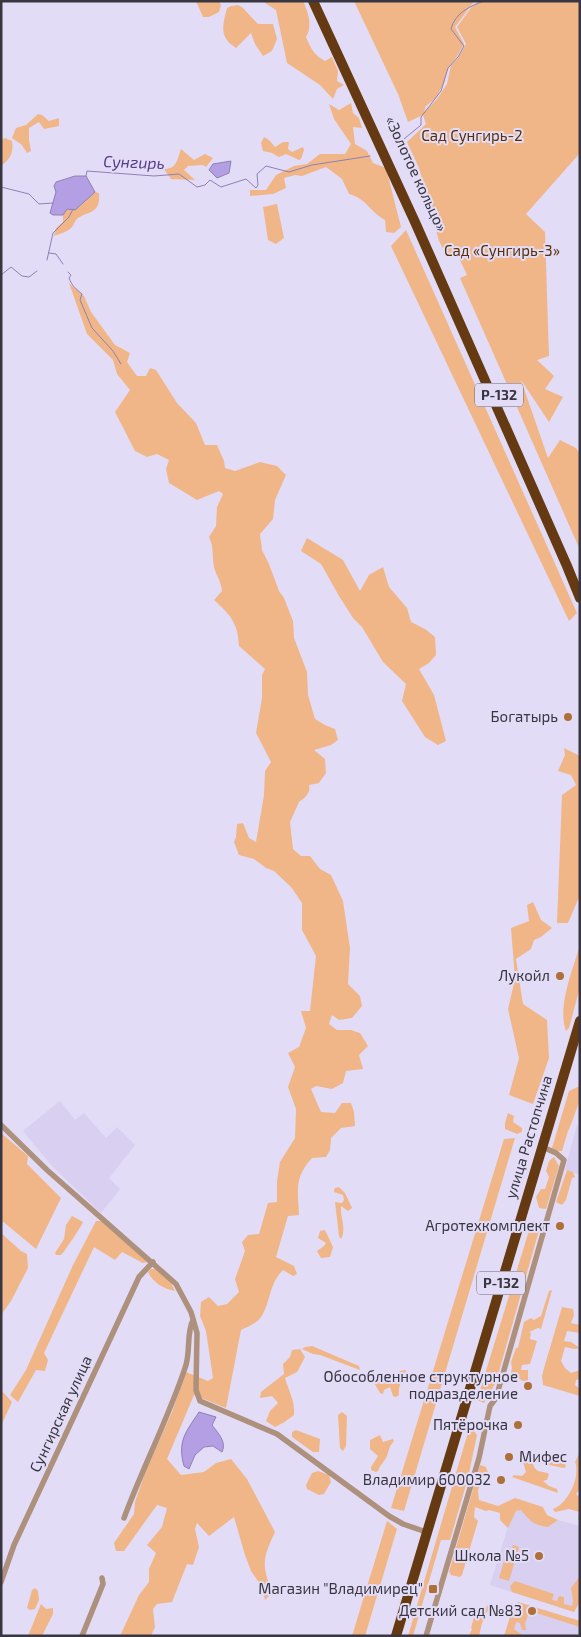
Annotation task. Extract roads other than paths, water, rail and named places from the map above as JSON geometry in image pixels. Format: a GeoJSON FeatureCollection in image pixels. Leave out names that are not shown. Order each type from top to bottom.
{"type":"FeatureCollection","features":[{"type":"Feature","properties":{"kind":"highway","name":"«Золотое кольцо»"},"geometry":{"type":"LineString","coordinates":[[313,1],[415,222],[580,598]]}},
{"type":"Feature","properties":{"kind":"highway","name":"«Золотое кольцо»"},"geometry":{"type":"LineString","coordinates":[[320,1],[450,284],[580,580]]}},
{"type":"Feature","properties":{"kind":"highway","name":"улица Растопчина"},"geometry":{"type":"LineString","coordinates":[[396,1636],[580,1021]]}},
{"type":"Feature","properties":{"kind":"highway","name":"улица Растопчина"},"geometry":{"type":"LineString","coordinates":[[401,1636],[580,1040]]}},
{"type":"Feature","properties":{"kind":"street"},"geometry":{"type":"LineString","coordinates":[[1,1125],[47,1170],[176,1284],[191,1312],[197,1333],[196,1390],[200,1401],[277,1434],[389,1516],[403,1524],[426,1532]]}},
{"type":"Feature","properties":{"kind":"street","name":"улица Растопчина"},"geometry":{"type":"LineString","coordinates":[[426,1636],[479,1458],[490,1406],[496,1398],[564,1160],[556,1153],[547,1150]]}},
{"type":"Feature","properties":{"kind":"street","name":"Сунгирская улица"},"geometry":{"type":"LineString","coordinates":[[1,1582],[14,1545],[135,1286],[153,1262]]}},
{"type":"Feature","properties":{"kind":"street"},"geometry":{"type":"LineString","coordinates":[[124,1518],[186,1366],[190,1349],[190,1326],[193,1320]]}},
{"type":"Feature","properties":{"kind":"street"},"geometry":{"type":"LineString","coordinates":[[82,1636],[102,1584],[102,1578]]}},
{"type":"Feature","properties":{"kind":"waterway","name":"Сунгирь"},"geometry":{"type":"LineString","coordinates":[[404,139],[421,125],[421,117],[441,91],[448,68],[458,57],[464,46],[451,29],[453,23],[464,11],[484,1]]}},
{"type":"Feature","properties":{"kind":"waterway","name":"Сунгирь"},"geometry":{"type":"LineString","coordinates":[[86,176],[87,171],[154,176],[179,174],[197,187],[205,185],[210,180],[221,187],[246,179],[256,188],[258,185],[257,174],[266,166],[289,172],[312,165],[370,156]]}},
{"type":"Feature","properties":{"kind":"waterway"},"geometry":{"type":"LineString","coordinates":[[1,187],[29,194],[39,204],[53,203]]}},
{"type":"Feature","properties":{"kind":"waterway","name":"Сунгирь"},"geometry":{"type":"LineString","coordinates":[[47,260],[53,233],[69,217],[73,209]]}},
{"type":"Feature","properties":{"kind":"waterway"},"geometry":{"type":"LineString","coordinates":[[49,253],[56,254],[63,264]]}},
{"type":"Feature","properties":{"kind":"waterway","name":"Сунгирь"},"geometry":{"type":"LineString","coordinates":[[1,275],[11,267],[22,276],[29,277],[37,271]]}},
{"type":"Feature","properties":{"kind":"waterway"},"geometry":{"type":"LineString","coordinates":[[68,272],[71,275],[69,278],[71,283],[82,294],[80,300],[92,328],[113,351],[121,364]]}},
{"type":"Feature","properties":{"kind":"place","name":"Богатырь"},"geometry":{"type":"Point","coordinates":[568,717]}},
{"type":"Feature","properties":{"kind":"place","name":"Лукойл"},"geometry":{"type":"Point","coordinates":[560,976]}},
{"type":"Feature","properties":{"kind":"place","name":"Агротехкомплект"},"geometry":{"type":"Point","coordinates":[560,1226]}},
{"type":"Feature","properties":{"kind":"place","name":"Обособленное структурное подразделение"},"geometry":{"type":"Point","coordinates":[528,1386]}},
{"type":"Feature","properties":{"kind":"place","name":"Пятёрочка"},"geometry":{"type":"Point","coordinates":[518,1425]}},
{"type":"Feature","properties":{"kind":"place","name":"Мифес"},"geometry":{"type":"Point","coordinates":[509,1457]}},
{"type":"Feature","properties":{"kind":"place","name":"Владимир 600032"},"geometry":{"type":"Point","coordinates":[501,1480]}},
{"type":"Feature","properties":{"kind":"place","name":"Школа №5"},"geometry":{"type":"Point","coordinates":[539,1556]}},
{"type":"Feature","properties":{"kind":"place","name":"Магазин \"Владимирец\""},"geometry":{"type":"Point","coordinates":[433,1589]}},
{"type":"Feature","properties":{"kind":"place","name":"Детский сад №83"},"geometry":{"type":"Point","coordinates":[532,1611]}},
{"type":"Feature","properties":{"kind":"park label","name":"Сад Сунгирь-2"},"geometry":{"type":"Point","coordinates":[472,136]}},
{"type":"Feature","properties":{"kind":"park label","name":"Сад «Сунгирь-3»"},"geometry":{"type":"Point","coordinates":[502,251]}}]}
